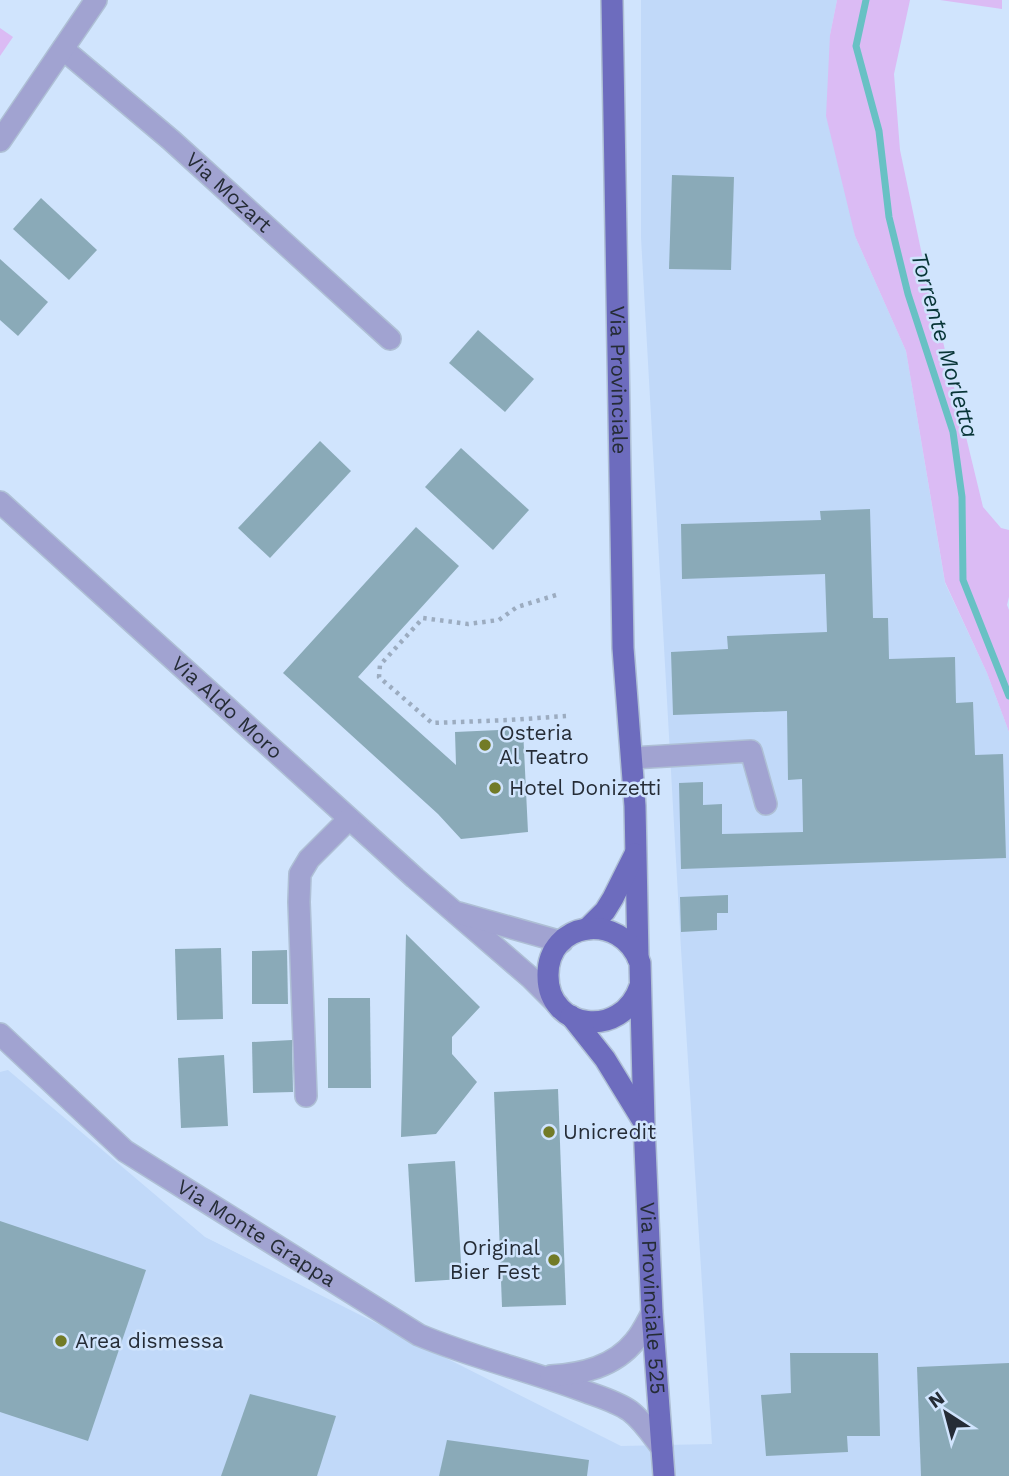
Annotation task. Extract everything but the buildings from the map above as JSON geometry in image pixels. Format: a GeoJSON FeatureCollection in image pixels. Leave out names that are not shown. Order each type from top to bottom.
{"type":"FeatureCollection","features":[{"type":"Feature","properties":{"kind":"main road","name":"Via Provinciale"},"geometry":{"type":"LineString","coordinates":[[612,0],[623,648],[632,758]]}},
{"type":"Feature","properties":{"kind":"main road","name":"Via Provinciale 525"},"geometry":{"type":"LineString","coordinates":[[632,758],[652,1313],[664,1476]]}},
{"type":"Feature","properties":{"kind":"main road","name":"Via Provinciale 525"},"geometry":{"type":"LineString","coordinates":[[637,849],[605,911],[587,929],[576,932],[562,942],[552,956],[548,973],[550,990],[620,1080],[644,1123]]}},
{"type":"Feature","properties":{"kind":"main road"},"geometry":{"type":"LineString","coordinates":[[587,929],[604,929],[615,933],[629,943],[638,958]]}},
{"type":"Feature","properties":{"kind":"main road"},"geometry":{"type":"LineString","coordinates":[[565,1010],[582,1020],[593,1022],[610,1019],[629,1006],[640,986]]}},
{"type":"Feature","properties":{"kind":"street"},"geometry":{"type":"LineString","coordinates":[[0,141],[96,0]]}},
{"type":"Feature","properties":{"kind":"street","name":"Via Mozart"},"geometry":{"type":"LineString","coordinates":[[63,49],[171,140],[390,339]]}},
{"type":"Feature","properties":{"kind":"street","name":"Via Aldo Moro"},"geometry":{"type":"LineString","coordinates":[[0,502],[349,819],[565,1010]]}},
{"type":"Feature","properties":{"kind":"street"},"geometry":{"type":"LineString","coordinates":[[632,758],[751,751],[766,804]]}},
{"type":"Feature","properties":{"kind":"street"},"geometry":{"type":"LineString","coordinates":[[306,1096],[300,874],[309,859],[349,819]]}},
{"type":"Feature","properties":{"kind":"street","name":"Via Aldo Moro"},"geometry":{"type":"LineString","coordinates":[[454,912],[562,942]]}},
{"type":"Feature","properties":{"kind":"street","name":"Via Monte Grappa"},"geometry":{"type":"LineString","coordinates":[[4,1043],[125,1151],[418,1335],[453,1349],[545,1377],[625,1408],[642,1422],[662,1447]]}},
{"type":"Feature","properties":{"kind":"street"},"geometry":{"type":"LineString","coordinates":[[545,1377],[575,1375],[594,1370],[614,1360],[636,1340],[652,1313]]}},
{"type":"Feature","properties":{"kind":"path"},"geometry":{"type":"LineString","coordinates":[[556,594],[517,607],[499,620],[468,624],[422,618],[380,665],[379,677],[432,723],[565,716]]}},
{"type":"Feature","properties":{"kind":"shaded area"},"geometry":{"type":"Polygon","coordinates":[[[641,0],[837,0],[830,35],[855,236],[906,351],[945,583],[987,673],[1009,732],[1009,1476],[0,1476],[0,1072],[8,1070],[205,1237],[621,1446],[712,1444],[641,238],[641,0]]]}},
{"type":"Feature","properties":{"kind":"shaded area"},"geometry":{"type":"Polygon","coordinates":[[[837,0],[910,0],[894,74],[900,150],[922,255],[983,507],[1001,528],[1009,530],[1009,732],[987,673],[945,582],[906,351],[855,236],[826,116],[830,35],[837,0]]]}},
{"type":"Feature","properties":{"kind":"shaded area"},"geometry":{"type":"Polygon","coordinates":[[[940,0],[1002,0],[1002,9],[940,0]]]}},
{"type":"Feature","properties":{"kind":"shaded area"},"geometry":{"type":"Polygon","coordinates":[[[0,28],[13,37],[0,56],[0,28]]]}},
{"type":"Feature","properties":{"kind":"waterway","name":"Torrente Morletta"},"geometry":{"type":"LineString","coordinates":[[866,0],[856,46],[879,131],[889,217],[908,294],[953,432],[962,497],[963,580],[1009,696]]}},
{"type":"Feature","properties":{"kind":"place","name":"Osteria Al Teatro"},"geometry":{"type":"Point","coordinates":[485,745]}},
{"type":"Feature","properties":{"kind":"place","name":"Hotel Donizetti"},"geometry":{"type":"Point","coordinates":[495,788]}},
{"type":"Feature","properties":{"kind":"place","name":"Unicredit"},"geometry":{"type":"Point","coordinates":[549,1132]}},
{"type":"Feature","properties":{"kind":"place","name":"Original Bier Fest"},"geometry":{"type":"Point","coordinates":[554,1260]}},
{"type":"Feature","properties":{"kind":"place","name":"Area dismessa"},"geometry":{"type":"Point","coordinates":[61,1341]}}]}
